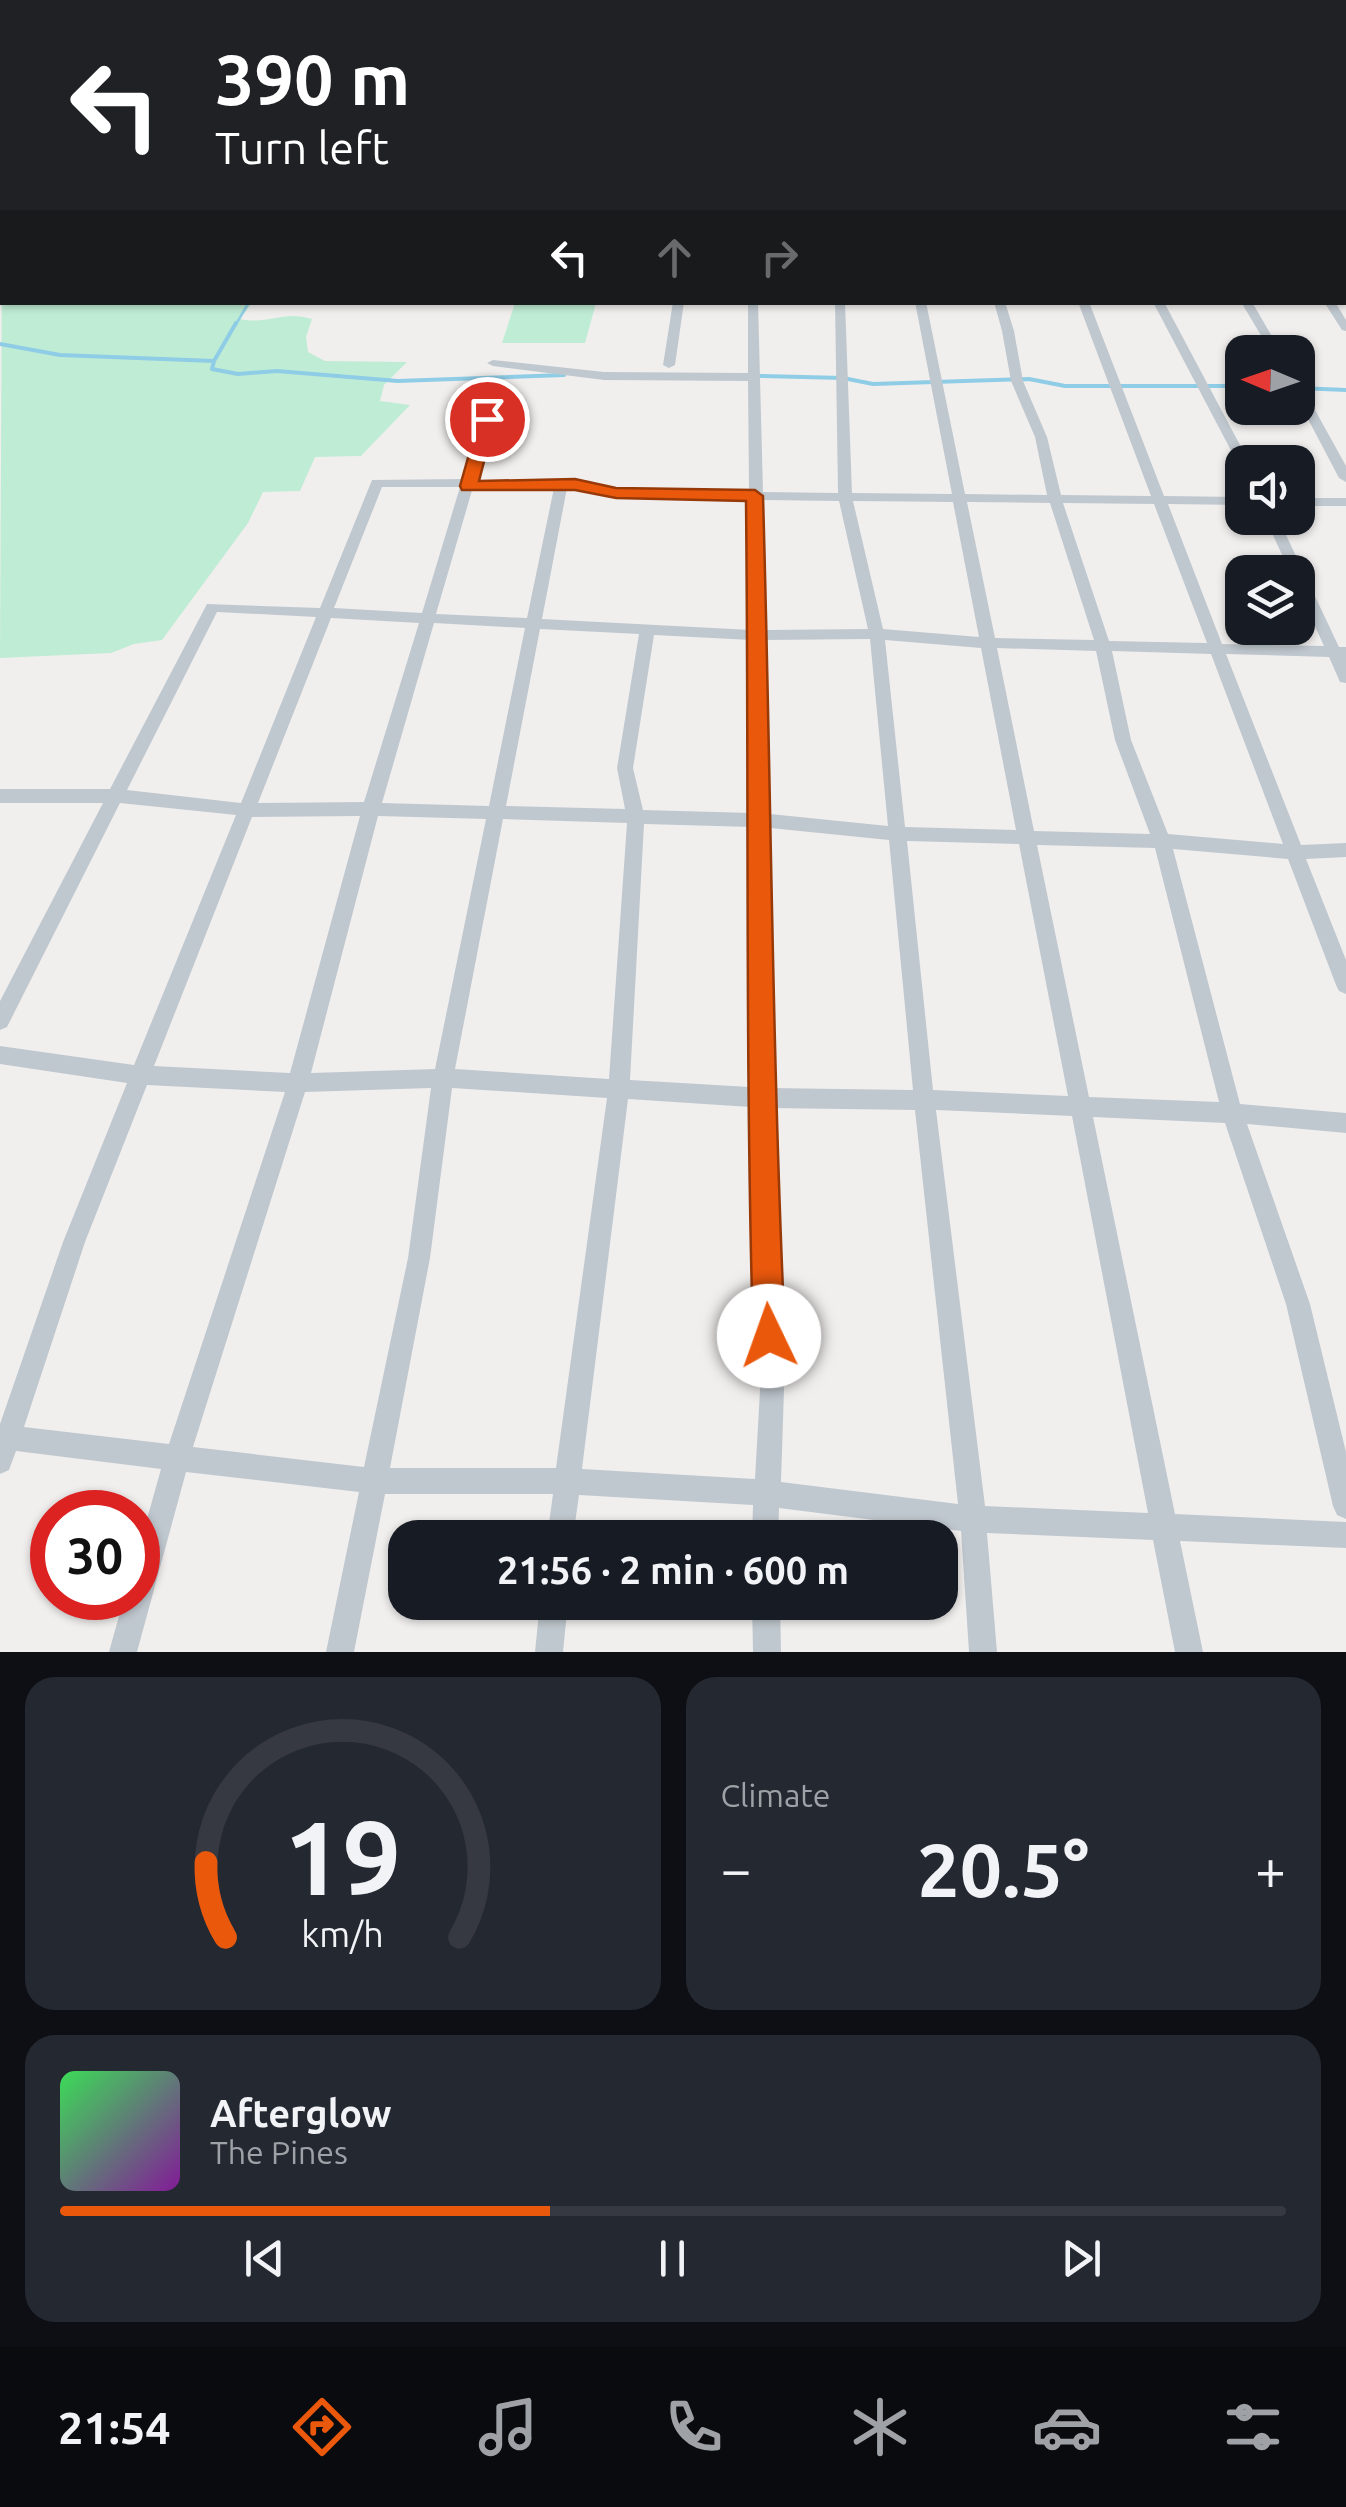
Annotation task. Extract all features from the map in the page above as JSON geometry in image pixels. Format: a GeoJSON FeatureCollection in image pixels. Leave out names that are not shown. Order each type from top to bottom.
{"type":"FeatureCollection","features":[{"type":"Feature","properties":{"kind":"street"},"geometry":{"type":"LineString","coordinates":[[669,365],[679,305]]}},
{"type":"Feature","properties":{"kind":"street"},"geometry":{"type":"LineString","coordinates":[[753,305],[761,820],[760,1098],[772,1390],[765,1520]]}},
{"type":"Feature","properties":{"kind":"street"},"geometry":{"type":"LineString","coordinates":[[840,305],[845,496],[877,634],[924,1100],[973,1519],[982,1652]]}},
{"type":"Feature","properties":{"kind":"street"},"geometry":{"type":"LineString","coordinates":[[921,305],[1190,1652]]}},
{"type":"Feature","properties":{"kind":"street"},"geometry":{"type":"LineString","coordinates":[[1000,305],[1016,381],[1041,436],[1054,500],[1104,646],[1123,740],[1162,841],[1232,1113],[1298,1304],[1346,1506]]}},
{"type":"Feature","properties":{"kind":"street"},"geometry":{"type":"LineString","coordinates":[[1084,305],[1346,985]]}},
{"type":"Feature","properties":{"kind":"street"},"geometry":{"type":"LineString","coordinates":[[1160,305],[1234,445]]}},
{"type":"Feature","properties":{"kind":"street"},"geometry":{"type":"LineString","coordinates":[[1248,305],[1266,335]]}},
{"type":"Feature","properties":{"kind":"street"},"geometry":{"type":"LineString","coordinates":[[1331,305],[1346,328]]}},
{"type":"Feature","properties":{"kind":"street"},"geometry":{"type":"LineString","coordinates":[[492,363],[604,376],[754,377]]}},
{"type":"Feature","properties":{"kind":"street"},"geometry":{"type":"LineString","coordinates":[[124,1652],[176,1460],[298,1083],[371,809],[496,386]]}},
{"type":"Feature","properties":{"kind":"street"},"geometry":{"type":"LineString","coordinates":[[1315,421],[1346,478]]}},
{"type":"Feature","properties":{"kind":"street"},"geometry":{"type":"LineString","coordinates":[[1225,501],[659,496],[616,493],[591,485],[378,483],[138,1076],[74,1242],[3,1445],[372,1481],[566,1481],[764,1492],[973,1519],[1346,1535]]}},
{"type":"Feature","properties":{"kind":"street"},"geometry":{"type":"LineString","coordinates":[[340,1652],[419,1258],[443,1078],[561,487]]}},
{"type":"Feature","properties":{"kind":"street"},"geometry":{"type":"LineString","coordinates":[[1315,502],[1346,502]]}},
{"type":"Feature","properties":{"kind":"street"},"geometry":{"type":"LineString","coordinates":[[1315,606],[1340,652],[1346,678]]}},
{"type":"Feature","properties":{"kind":"street"},"geometry":{"type":"LineString","coordinates":[[0,1021],[212,608],[756,635],[877,634],[988,642],[1340,652]]}},
{"type":"Feature","properties":{"kind":"street"},"geometry":{"type":"LineString","coordinates":[[562,1520],[619,1087],[636,818],[624,768],[647,629]]}},
{"type":"Feature","properties":{"kind":"street"},"geometry":{"type":"LineString","coordinates":[[0,796],[118,796],[247,810],[371,809],[761,820],[897,834],[1162,841],[1293,852],[1346,850]]}},
{"type":"Feature","properties":{"kind":"street"},"geometry":{"type":"LineString","coordinates":[[0,1055],[138,1076],[298,1083],[443,1078],[760,1098],[924,1100],[1232,1113],[1346,1123]]}},
{"type":"Feature","properties":{"kind":"street"},"geometry":{"type":"LineString","coordinates":[[549,1652],[552,1620]]}},
{"type":"Feature","properties":{"kind":"street"},"geometry":{"type":"LineString","coordinates":[[766,1620],[766,1652]]}},
{"type":"Feature","properties":{"kind":"green space"},"geometry":{"type":"Polygon","coordinates":[[[2,305],[250,305],[240,319],[312,319],[306,337],[308,352],[325,361],[407,362],[384,385],[380,401],[410,405],[361,456],[315,457],[300,491],[263,492],[248,523],[162,640],[134,644],[111,653],[0,658],[2,305]]]}},
{"type":"Feature","properties":{"kind":"green space"},"geometry":{"type":"Polygon","coordinates":[[[514,305],[595,305],[585,343],[502,343],[514,305]]]}},
{"type":"Feature","properties":{"kind":"waterway"},"geometry":{"type":"LineString","coordinates":[[235,326],[247,305]]}},
{"type":"Feature","properties":{"kind":"waterway"},"geometry":{"type":"LineString","coordinates":[[214,361],[236,323]]}},
{"type":"Feature","properties":{"kind":"waterway"},"geometry":{"type":"LineString","coordinates":[[0,344],[60,355],[214,361]]}},
{"type":"Feature","properties":{"kind":"waterway"},"geometry":{"type":"LineString","coordinates":[[214,361],[212,369],[238,374],[277,371],[398,381],[564,375]]}},
{"type":"Feature","properties":{"kind":"waterway"},"geometry":{"type":"LineString","coordinates":[[760,376],[843,378],[873,384],[1029,379],[1065,386],[1225,386]]}},
{"type":"Feature","properties":{"kind":"waterway"},"geometry":{"type":"LineString","coordinates":[[1315,389],[1346,390]]}},
{"type":"Feature","properties":{"kind":"route"},"geometry":{"type":"LineString","coordinates":[[487,419],[468,486],[575,484],[616,493],[659,496],[755,496],[761,820],[760,1098],[769,1336]]}}]}
